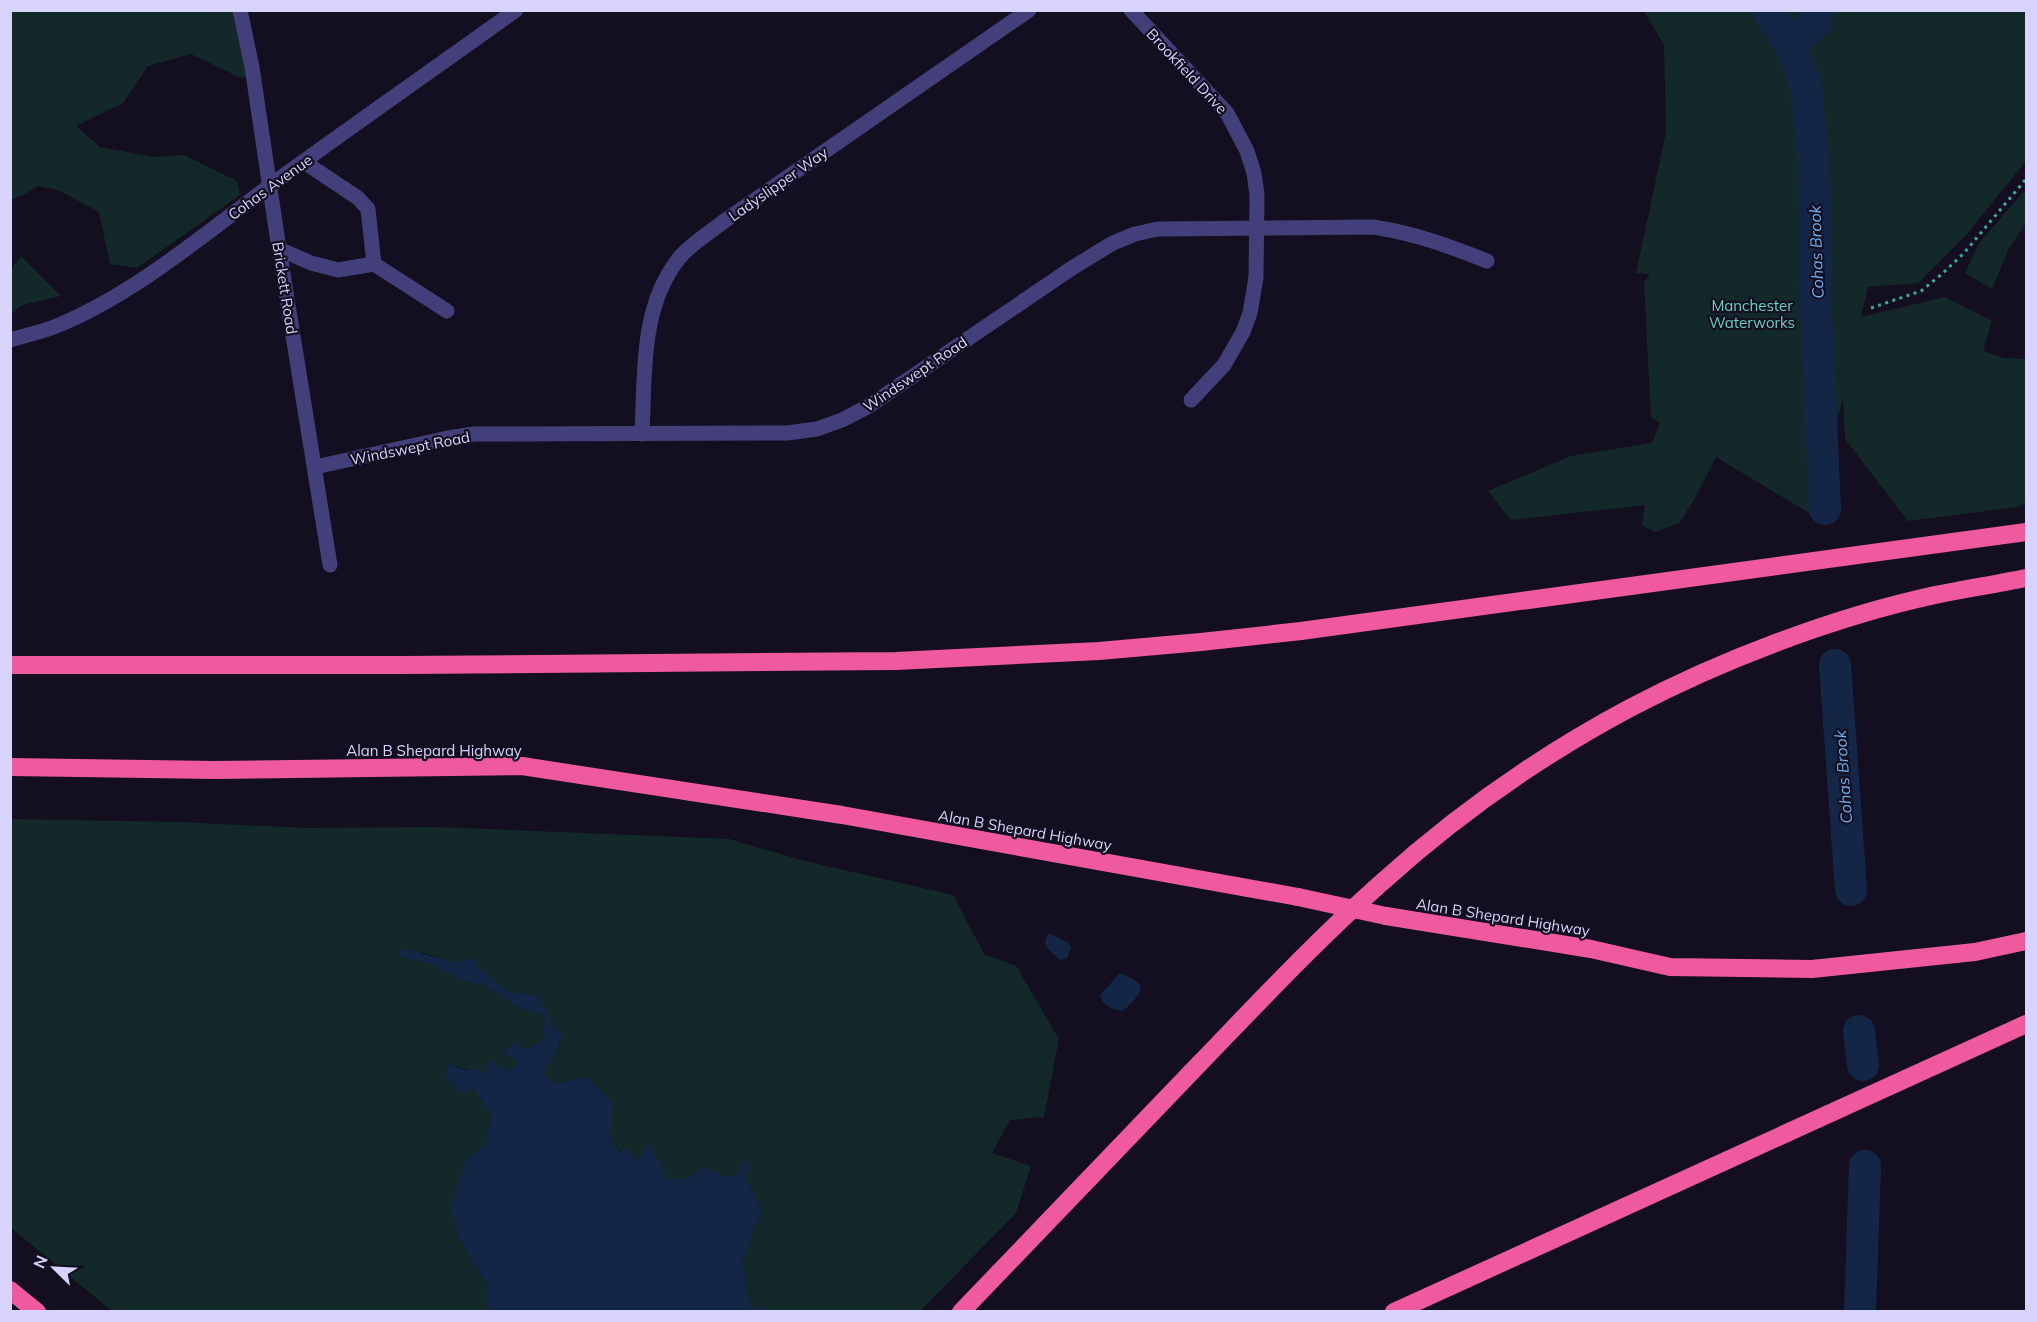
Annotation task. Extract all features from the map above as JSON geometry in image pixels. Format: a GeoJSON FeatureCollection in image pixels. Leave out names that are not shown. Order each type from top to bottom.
{"type":"FeatureCollection","features":[{"type":"Feature","properties":{"kind":"highway"},"geometry":{"type":"LineString","coordinates":[[10,665],[794,663],[998,657],[1201,642],[1290,632],[2026,532]]}},
{"type":"Feature","properties":{"kind":"highway"},"geometry":{"type":"LineString","coordinates":[[961,1311],[1338,923],[1427,843],[1525,771],[1629,708],[1739,658],[1856,617],[1934,595],[2026,578]]}},
{"type":"Feature","properties":{"kind":"highway","name":"Alan B Shepard Highway"},"geometry":{"type":"LineString","coordinates":[[10,767],[215,770],[522,766],[842,815],[1386,915],[1592,950],[1670,967],[1812,969],[1975,952],[2026,941]]}},
{"type":"Feature","properties":{"kind":"highway"},"geometry":{"type":"LineString","coordinates":[[1394,1311],[2026,1024]]}},
{"type":"Feature","properties":{"kind":"highway"},"geometry":{"type":"LineString","coordinates":[[10,1290],[37,1311]]}},
{"type":"Feature","properties":{"kind":"street","name":"Brickett Road"},"geometry":{"type":"LineString","coordinates":[[240,10],[252,67],[330,565]]}},
{"type":"Feature","properties":{"kind":"street","name":"Cohas Avenue"},"geometry":{"type":"LineString","coordinates":[[10,340],[58,326],[139,282],[516,10]]}},
{"type":"Feature","properties":{"kind":"street","name":"Ladyslipper Way"},"geometry":{"type":"LineString","coordinates":[[642,434],[650,320],[662,287],[681,256],[723,222],[1029,10]]}},
{"type":"Feature","properties":{"kind":"street","name":"Brookfield Drive"},"geometry":{"type":"LineString","coordinates":[[1131,10],[1227,112],[1239,133],[1254,172],[1257,195],[1254,297],[1243,332],[1224,365],[1191,400]]}},
{"type":"Feature","properties":{"kind":"street"},"geometry":{"type":"LineString","coordinates":[[304,162],[358,198],[368,210],[374,264]]}},
{"type":"Feature","properties":{"kind":"street","name":"Windswept Road"},"geometry":{"type":"LineString","coordinates":[[315,467],[448,438],[474,435],[758,434],[817,429],[842,420],[869,406],[1072,268],[1113,243],[1135,234],[1158,229],[1373,227],[1401,231],[1432,240],[1487,261]]}},
{"type":"Feature","properties":{"kind":"street"},"geometry":{"type":"LineString","coordinates":[[279,249],[311,263],[338,270],[374,264],[447,311]]}},
{"type":"Feature","properties":{"kind":"path"},"geometry":{"type":"LineString","coordinates":[[1871,308],[1921,291],[1942,274],[1964,253],[2026,179]]}},
{"type":"Feature","properties":{"kind":"green space"},"geometry":{"type":"Polygon","coordinates":[[[11,11],[239,11],[253,76],[239,77],[191,54],[148,66],[123,103],[76,126],[100,147],[154,157],[184,155],[237,181],[240,195],[137,268],[110,264],[99,212],[58,190],[38,186],[11,200],[11,11]]]}},
{"type":"Feature","properties":{"kind":"green space","name":"Manchester Waterworks"},"geometry":{"type":"Polygon","coordinates":[[[1644,11],[2026,11],[2026,161],[1967,234],[1918,283],[1868,287],[1861,317],[1945,297],[1992,321],[1983,351],[2004,358],[2026,359],[2026,503],[2017,507],[1908,521],[1845,439],[1843,396],[1816,517],[1716,457],[1694,500],[1679,523],[1655,532],[1642,525],[1645,505],[1511,520],[1488,491],[1571,456],[1652,443],[1660,423],[1651,417],[1644,283],[1650,274],[1636,273],[1666,132],[1664,45],[1644,11]]]}},
{"type":"Feature","properties":{"kind":"green space"},"geometry":{"type":"Polygon","coordinates":[[[2026,189],[2026,223],[2009,248],[1992,289],[1965,273],[1980,242],[2026,189]]]}},
{"type":"Feature","properties":{"kind":"green space"},"geometry":{"type":"Polygon","coordinates":[[[21,256],[61,296],[22,305],[11,314],[11,269],[21,256]]]}},
{"type":"Feature","properties":{"kind":"green space"},"geometry":{"type":"Polygon","coordinates":[[[10,819],[177,822],[307,828],[436,827],[729,839],[805,861],[953,895],[984,954],[1016,966],[1059,1039],[1044,1117],[1010,1120],[992,1153],[1031,1166],[1016,1213],[920,1311],[765,1312],[764,1306],[751,1310],[742,1259],[748,1251],[753,1230],[762,1214],[746,1178],[721,1175],[702,1166],[688,1179],[669,1179],[649,1145],[637,1162],[626,1156],[618,1150],[611,1138],[613,1102],[587,1077],[555,1084],[544,1074],[560,1045],[537,995],[509,992],[476,966],[459,964],[424,953],[396,954],[430,964],[460,979],[487,986],[517,1007],[545,1016],[544,1040],[526,1049],[503,1054],[519,1061],[511,1071],[483,1075],[447,1063],[445,1075],[461,1093],[473,1088],[492,1115],[484,1146],[466,1160],[459,1239],[487,1285],[487,1311],[112,1311],[11,1228],[10,819]]]}},
{"type":"Feature","properties":{"kind":"water"},"geometry":{"type":"Polygon","coordinates":[[[1051,934],[1068,943],[1071,948],[1067,958],[1060,960],[1048,949],[1045,943],[1047,935],[1051,934]]]}},
{"type":"Feature","properties":{"kind":"water"},"geometry":{"type":"Polygon","coordinates":[[[404,949],[459,963],[472,958],[478,961],[476,966],[509,992],[537,995],[549,1015],[552,1028],[563,1034],[544,1074],[555,1084],[587,1077],[613,1102],[610,1137],[619,1152],[628,1149],[637,1161],[649,1144],[669,1179],[688,1179],[702,1166],[721,1175],[737,1177],[744,1160],[751,1164],[746,1178],[762,1214],[753,1230],[748,1251],[742,1259],[751,1309],[764,1306],[765,1311],[487,1311],[487,1285],[459,1239],[451,1205],[466,1160],[484,1145],[492,1115],[473,1088],[461,1093],[445,1075],[447,1063],[465,1070],[475,1069],[483,1075],[490,1060],[511,1071],[518,1061],[502,1053],[513,1043],[526,1049],[543,1040],[545,1016],[517,1007],[487,986],[460,979],[430,964],[395,954],[404,949]]]}},
{"type":"Feature","properties":{"kind":"water"},"geometry":{"type":"Polygon","coordinates":[[[1120,973],[1136,981],[1141,989],[1136,998],[1123,1011],[1106,1005],[1100,995],[1120,973]]]}},
{"type":"Feature","properties":{"kind":"waterway","name":"Cohas Brook"},"geometry":{"type":"LineString","coordinates":[[1768,10],[1790,45],[1805,81],[1813,153],[1816,231],[1815,286],[1825,509]]}},
{"type":"Feature","properties":{"kind":"waterway","name":"Cohas Brook"},"geometry":{"type":"LineString","coordinates":[[1790,45],[1815,23],[1819,10]]}},
{"type":"Feature","properties":{"kind":"waterway","name":"Cohas Brook"},"geometry":{"type":"LineString","coordinates":[[1835,665],[1851,890]]}},
{"type":"Feature","properties":{"kind":"waterway","name":"Cohas Brook"},"geometry":{"type":"LineString","coordinates":[[1859,1031],[1863,1065]]}},
{"type":"Feature","properties":{"kind":"waterway","name":"Cohas Brook"},"geometry":{"type":"LineString","coordinates":[[1860,1312],[1865,1166]]}}]}
